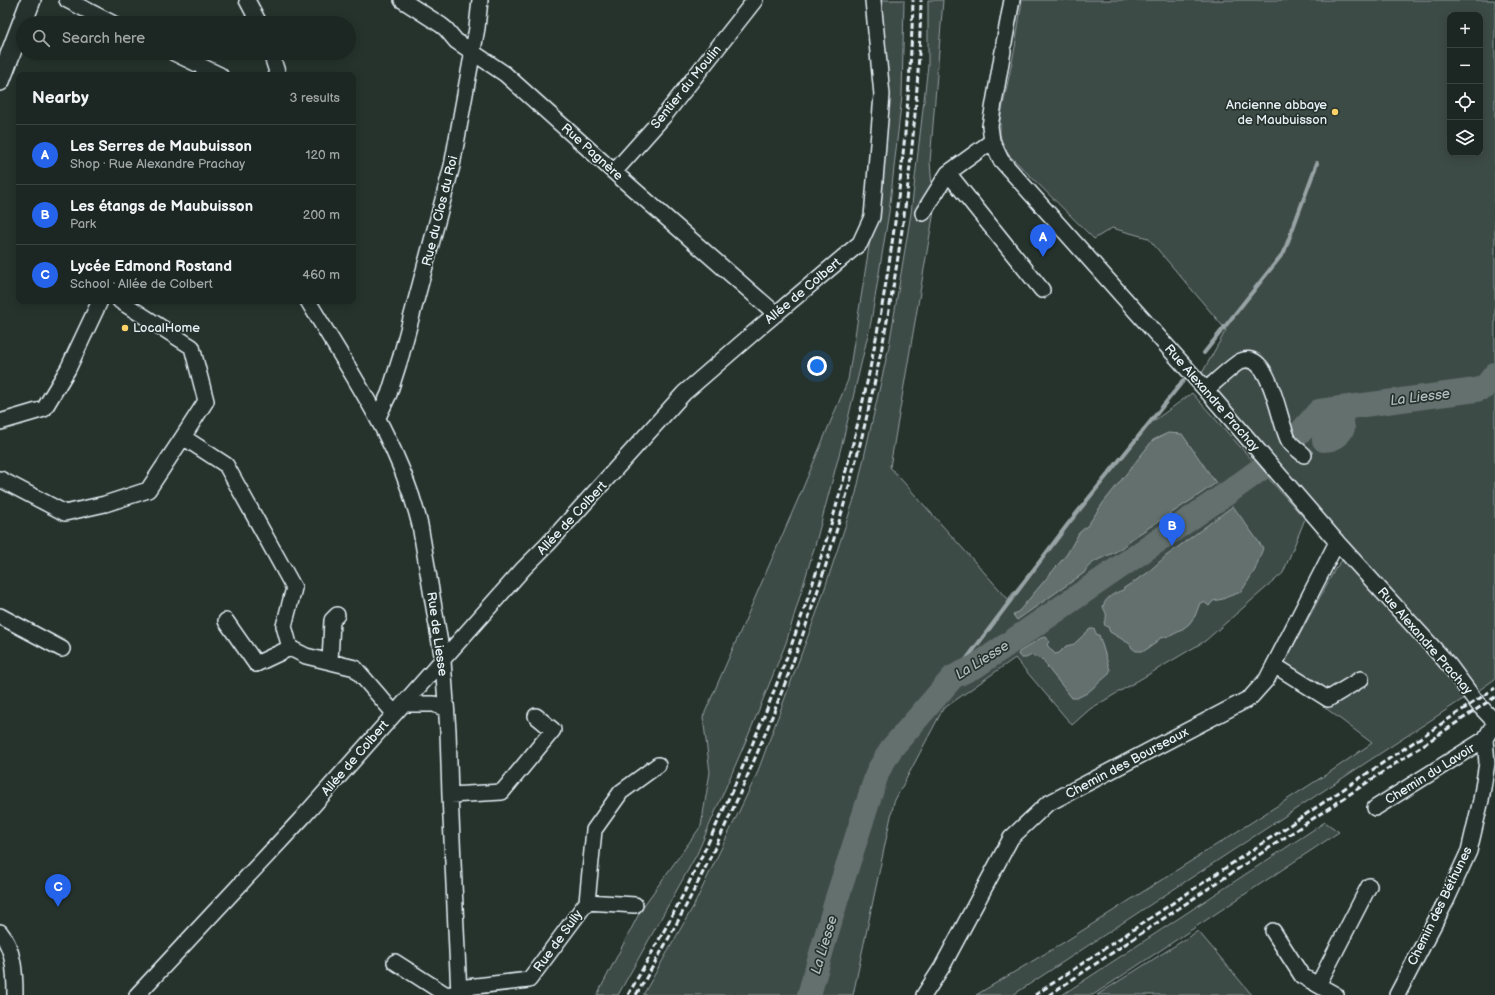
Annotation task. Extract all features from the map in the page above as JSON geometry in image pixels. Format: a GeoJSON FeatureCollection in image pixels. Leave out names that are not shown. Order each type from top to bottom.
{"type":"FeatureCollection","features":[{"type":"Feature","properties":{"kind":"main road"},"geometry":{"type":"LineString","coordinates":[[0,49],[19,0]]}},
{"type":"Feature","properties":{"kind":"main road"},"geometry":{"type":"LineString","coordinates":[[25,16],[31,0]]}},
{"type":"Feature","properties":{"kind":"main road"},"geometry":{"type":"LineString","coordinates":[[0,81],[16,39]]}},
{"type":"Feature","properties":{"kind":"street"},"geometry":{"type":"LineString","coordinates":[[67,0],[98,16]]}},
{"type":"Feature","properties":{"kind":"street"},"geometry":{"type":"LineString","coordinates":[[247,0],[255,16]]}},
{"type":"Feature","properties":{"kind":"street","name":"Rue Pagnère"},"geometry":{"type":"LineString","coordinates":[[402,0],[441,25],[456,41],[505,74],[776,314]]}},
{"type":"Feature","properties":{"kind":"street","name":"Rue du Clos du Roi"},"geometry":{"type":"LineString","coordinates":[[378,417],[389,394],[401,356],[452,166],[473,53],[480,0]]}},
{"type":"Feature","properties":{"kind":"street","name":"Sentier du Moulin"},"geometry":{"type":"LineString","coordinates":[[614,172],[664,116],[755,0]]}},
{"type":"Feature","properties":{"kind":"street","name":"Allée de Colbert"},"geometry":{"type":"LineString","coordinates":[[137,995],[303,817],[524,568],[548,544],[684,394],[860,243],[872,217],[882,95],[874,0]]}},
{"type":"Feature","properties":{"kind":"street","name":"Rue Alexandre Prachay"},"geometry":{"type":"LineString","coordinates":[[1012,0],[990,126],[992,141],[1001,160],[1206,390],[1337,542],[1449,665],[1478,704],[1495,722]]}},
{"type":"Feature","properties":{"kind":"street"},"geometry":{"type":"LineString","coordinates":[[189,60],[214,72]]}},
{"type":"Feature","properties":{"kind":"street"},"geometry":{"type":"LineString","coordinates":[[273,60],[277,72]]}},
{"type":"Feature","properties":{"kind":"street"},"geometry":{"type":"LineString","coordinates":[[923,213],[948,173],[992,141]]}},
{"type":"Feature","properties":{"kind":"street"},"geometry":{"type":"LineString","coordinates":[[948,173],[1042,290]]}},
{"type":"Feature","properties":{"kind":"street"},"geometry":{"type":"LineString","coordinates":[[0,422],[44,409],[68,369],[99,304]]}},
{"type":"Feature","properties":{"kind":"street"},"geometry":{"type":"LineString","coordinates":[[0,479],[65,513],[105,504],[148,490],[206,401],[192,347],[125,304]]}},
{"type":"Feature","properties":{"kind":"street","name":"Rue de Liesse"},"geometry":{"type":"LineString","coordinates":[[310,304],[378,417],[402,469],[416,506],[443,661],[459,993]]}},
{"type":"Feature","properties":{"kind":"street"},"geometry":{"type":"LineString","coordinates":[[1206,390],[1241,361],[1250,360],[1261,366],[1276,399],[1289,440],[1304,455]]}},
{"type":"Feature","properties":{"kind":"street"},"geometry":{"type":"LineString","coordinates":[[183,437],[226,464],[294,588],[284,626],[290,648],[306,656],[355,668],[398,709],[434,704],[446,709]]}},
{"type":"Feature","properties":{"kind":"street","name":"Chemin des Bourseaux"},"geometry":{"type":"LineString","coordinates":[[924,995],[942,967],[1011,838],[1047,804],[1250,698],[1266,679],[1274,665],[1337,542]]}},
{"type":"Feature","properties":{"kind":"street"},"geometry":{"type":"LineString","coordinates":[[330,662],[332,620],[337,615]]}},
{"type":"Feature","properties":{"kind":"street"},"geometry":{"type":"LineString","coordinates":[[0,616],[62,649]]}},
{"type":"Feature","properties":{"kind":"street"},"geometry":{"type":"LineString","coordinates":[[226,621],[256,664],[290,648]]}},
{"type":"Feature","properties":{"kind":"street"},"geometry":{"type":"LineString","coordinates":[[1274,665],[1328,699],[1361,679]]}},
{"type":"Feature","properties":{"kind":"street"},"geometry":{"type":"LineString","coordinates":[[450,795],[502,792],[554,730],[536,716]]}},
{"type":"Feature","properties":{"kind":"street"},"geometry":{"type":"LineString","coordinates":[[1485,740],[1495,722]]}},
{"type":"Feature","properties":{"kind":"street","name":"Chemin du Lavoir"},"geometry":{"type":"LineString","coordinates":[[1375,808],[1485,740]]}},
{"type":"Feature","properties":{"kind":"street","name":"Chemin des Béthunes"},"geometry":{"type":"LineString","coordinates":[[1397,995],[1446,901],[1469,851],[1481,800],[1487,763],[1485,740]]}},
{"type":"Feature","properties":{"kind":"street","name":"Rue de Sully"},"geometry":{"type":"LineString","coordinates":[[395,962],[445,994],[459,993],[530,980],[587,902],[594,830],[621,792],[658,765]]}},
{"type":"Feature","properties":{"kind":"street"},"geometry":{"type":"LineString","coordinates":[[1318,985],[1369,886]]}},
{"type":"Feature","properties":{"kind":"street","name":"Rue de Sully"},"geometry":{"type":"LineString","coordinates":[[587,902],[635,905]]}},
{"type":"Feature","properties":{"kind":"street"},"geometry":{"type":"LineString","coordinates":[[1273,931],[1302,976],[1336,995]]}},
{"type":"Feature","properties":{"kind":"street"},"geometry":{"type":"LineString","coordinates":[[0,932],[15,966],[15,995]]}},
{"type":"Feature","properties":{"kind":"shaded area"},"geometry":{"type":"Polygon","coordinates":[[[881,0],[904,0],[902,96],[889,212],[871,322],[843,440],[816,542],[786,643],[697,854],[618,995],[597,995],[642,908],[701,826],[710,772],[703,717],[802,490],[848,380],[877,196],[886,83],[881,0]]]}},
{"type":"Feature","properties":{"kind":"shaded area"},"geometry":{"type":"Polygon","coordinates":[[[928,0],[943,0],[930,162],[934,211],[890,467],[1008,599],[1148,425],[1192,393],[1305,519],[1283,573],[1205,641],[1090,709],[1072,725],[1015,658],[943,709],[894,802],[853,995],[643,995],[694,905],[756,776],[818,609],[856,493],[889,346],[911,213],[928,65],[928,0]]]}},
{"type":"Feature","properties":{"kind":"shaded area"},"geometry":{"type":"Polygon","coordinates":[[[1022,0],[1495,0],[1495,679],[1478,691],[1201,375],[1226,330],[1148,238],[1112,228],[1094,239],[1009,155],[1003,146],[1000,134],[1000,120],[1015,47],[1022,0]]]}},
{"type":"Feature","properties":{"kind":"shaded area"},"geometry":{"type":"Polygon","coordinates":[[[1168,433],[1182,434],[1216,483],[1133,538],[1120,549],[1094,562],[1084,573],[1017,620],[1013,615],[1019,611],[1067,554],[1079,533],[1088,525],[1103,503],[1153,440],[1168,433]]]}},
{"type":"Feature","properties":{"kind":"shaded area"},"geometry":{"type":"Polygon","coordinates":[[[1233,506],[1263,548],[1255,570],[1241,592],[1213,601],[1209,606],[1204,602],[1200,603],[1195,616],[1189,624],[1170,636],[1160,638],[1156,643],[1144,651],[1136,651],[1130,644],[1110,632],[1108,627],[1105,626],[1104,622],[1106,614],[1103,607],[1108,598],[1123,590],[1146,574],[1166,556],[1233,506]]]}},
{"type":"Feature","properties":{"kind":"shaded area"},"geometry":{"type":"Polygon","coordinates":[[[1343,559],[1407,627],[1454,685],[1466,697],[1013,995],[976,995],[1066,941],[1330,772],[1372,743],[1279,673],[1335,569],[1343,559]]]}},
{"type":"Feature","properties":{"kind":"shaded area"},"geometry":{"type":"Polygon","coordinates":[[[1090,629],[1094,629],[1097,635],[1099,635],[1110,670],[1109,674],[1087,693],[1077,698],[1072,698],[1043,660],[1032,655],[1022,658],[1018,655],[1019,652],[1041,638],[1046,637],[1049,641],[1047,645],[1055,654],[1059,653],[1066,646],[1074,644],[1090,629]]]}},
{"type":"Feature","properties":{"kind":"shaded area"},"geometry":{"type":"Polygon","coordinates":[[[1325,822],[1339,832],[1093,995],[1062,995],[1325,822]]]}},
{"type":"Feature","properties":{"kind":"shaded area"},"geometry":{"type":"Polygon","coordinates":[[[1198,931],[1252,995],[1097,995],[1198,931]]]}},
{"type":"Feature","properties":{"kind":"waterway"},"geometry":{"type":"LineString","coordinates":[[1204,353],[1284,252],[1317,163]]}},
{"type":"Feature","properties":{"kind":"waterway","name":"La Liesse"},"geometry":{"type":"LineString","coordinates":[[1299,434],[1319,411],[1476,390],[1485,387],[1495,374]]}},
{"type":"Feature","properties":{"kind":"waterway"},"geometry":{"type":"LineString","coordinates":[[953,677],[1068,524],[1183,381]]}},
{"type":"Feature","properties":{"kind":"waterway","name":"La Liesse"},"geometry":{"type":"LineString","coordinates":[[1316,414],[1323,420],[1324,440],[1330,439],[1338,435],[1343,428],[1339,408]]}},
{"type":"Feature","properties":{"kind":"waterway","name":"La Liesse"},"geometry":{"type":"LineString","coordinates":[[809,995],[837,898],[878,771],[891,749],[953,677],[976,666],[1262,468]]}},
{"type":"Feature","properties":{"kind":"railway"},"geometry":{"type":"LineString","coordinates":[[628,995],[663,933],[710,839],[765,714],[801,618],[847,467],[881,314],[893,236],[903,157],[913,0]]}},
{"type":"Feature","properties":{"kind":"railway"},"geometry":{"type":"LineString","coordinates":[[636,995],[670,936],[702,875],[731,814],[758,751],[793,661],[824,570],[851,477],[874,383],[893,288],[907,192],[916,96],[921,0]]}},
{"type":"Feature","properties":{"kind":"railway"},"geometry":{"type":"LineString","coordinates":[[1035,995],[1495,688]]}},
{"type":"Feature","properties":{"kind":"railway"},"geometry":{"type":"LineString","coordinates":[[1049,995],[1495,697]]}},
{"type":"Feature","properties":{"kind":"place","name":"Ancienne abbaye de Maubuisson"},"geometry":{"type":"Point","coordinates":[1335,112]}},
{"type":"Feature","properties":{"kind":"place","name":"Les Serres de Maubuisson"},"geometry":{"type":"Point","coordinates":[1043,257]}},
{"type":"Feature","properties":{"kind":"place","name":"LocalHome"},"geometry":{"type":"Point","coordinates":[125,328]}},
{"type":"Feature","properties":{"kind":"place","name":"Les étangs de Maubuisson"},"geometry":{"type":"Point","coordinates":[1172,546]}},
{"type":"Feature","properties":{"kind":"place","name":"Lycée Edmond Rostand"},"geometry":{"type":"Point","coordinates":[58,907]}}]}
